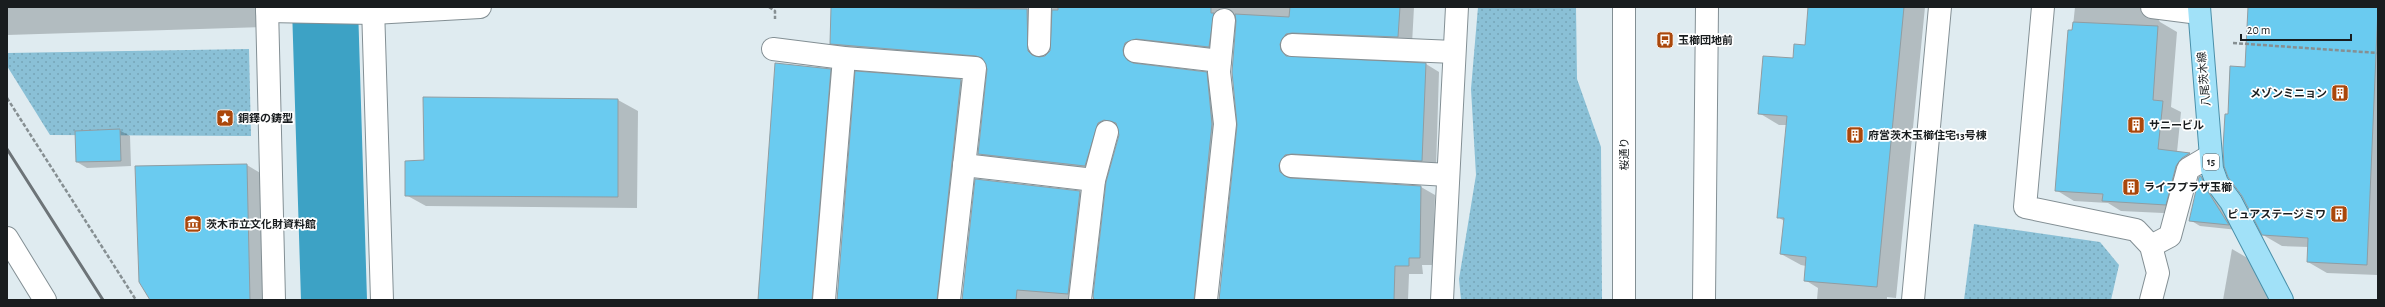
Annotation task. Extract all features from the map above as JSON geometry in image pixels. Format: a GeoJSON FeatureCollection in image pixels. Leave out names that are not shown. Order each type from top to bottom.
{"type":"FeatureCollection","features":[{"type":"Feature","properties":{"kind":"main road","name":"八尾茨木線"},"geometry":{"type":"LineString","coordinates":[[2199,10],[2210,156],[2217,182],[2231,202],[2282,300]]}},
{"type":"Feature","properties":{"kind":"street"},"geometry":{"type":"LineString","coordinates":[[274,300],[267,9],[294,13],[480,7]]}},
{"type":"Feature","properties":{"kind":"street"},"geometry":{"type":"LineString","coordinates":[[1039,45],[1040,7]]}},
{"type":"Feature","properties":{"kind":"street"},"geometry":{"type":"LineString","coordinates":[[1442,300],[1457,7]]}},
{"type":"Feature","properties":{"kind":"street","name":"桜通り"},"geometry":{"type":"LineString","coordinates":[[1624,7],[1624,300]]}},
{"type":"Feature","properties":{"kind":"street"},"geometry":{"type":"LineString","coordinates":[[1704,300],[1707,7]]}},
{"type":"Feature","properties":{"kind":"street"},"geometry":{"type":"LineString","coordinates":[[1912,300],[1940,7]]}},
{"type":"Feature","properties":{"kind":"street"},"geometry":{"type":"LineString","coordinates":[[2043,7],[2025,207],[2136,230],[2151,246],[2158,273],[2151,300]]}},
{"type":"Feature","properties":{"kind":"street"},"geometry":{"type":"LineString","coordinates":[[2152,7],[2199,10]]}},
{"type":"Feature","properties":{"kind":"street"},"geometry":{"type":"LineString","coordinates":[[368,11],[382,300]]}},
{"type":"Feature","properties":{"kind":"street"},"geometry":{"type":"LineString","coordinates":[[1206,300],[1225,124],[1219,72],[1224,20]]}},
{"type":"Feature","properties":{"kind":"street"},"geometry":{"type":"LineString","coordinates":[[1292,45],[1454,52]]}},
{"type":"Feature","properties":{"kind":"street"},"geometry":{"type":"LineString","coordinates":[[773,49],[844,58],[975,68],[949,300]]}},
{"type":"Feature","properties":{"kind":"street"},"geometry":{"type":"LineString","coordinates":[[1135,51],[1220,60]]}},
{"type":"Feature","properties":{"kind":"street"},"geometry":{"type":"LineString","coordinates":[[824,300],[844,58]]}},
{"type":"Feature","properties":{"kind":"street"},"geometry":{"type":"LineString","coordinates":[[1080,300],[1094,180],[1107,132]]}},
{"type":"Feature","properties":{"kind":"street"},"geometry":{"type":"LineString","coordinates":[[2151,246],[2170,236],[2188,169],[2210,156]]}},
{"type":"Feature","properties":{"kind":"street"},"geometry":{"type":"LineString","coordinates":[[964,165],[1094,180]]}},
{"type":"Feature","properties":{"kind":"street"},"geometry":{"type":"LineString","coordinates":[[1291,166],[1448,175]]}},
{"type":"Feature","properties":{"kind":"street"},"geometry":{"type":"LineString","coordinates":[[7,238],[45,300]]}},
{"type":"Feature","properties":{"kind":"path"},"geometry":{"type":"LineString","coordinates":[[2201,40],[2378,53]]}},
{"type":"Feature","properties":{"kind":"path"},"geometry":{"type":"LineString","coordinates":[[7,98],[136,300]]}},
{"type":"Feature","properties":{"kind":"shaded area"},"geometry":{"type":"Polygon","coordinates":[[[1478,7],[1576,7],[1577,79],[1601,147],[1602,300],[1461,300],[1459,279],[1476,175],[1471,89],[1478,7]]]}},
{"type":"Feature","properties":{"kind":"shaded area"},"geometry":{"type":"Polygon","coordinates":[[[249,49],[251,136],[50,135],[7,66],[7,53],[249,49]]]}},
{"type":"Feature","properties":{"kind":"shaded area"},"geometry":{"type":"Polygon","coordinates":[[[1974,224],[2100,242],[2119,265],[2111,300],[1964,300],[1974,224]]]}},
{"type":"Feature","properties":{"kind":"building"},"geometry":{"type":"Polygon","coordinates":[[[831,7],[1027,9],[1028,51],[1032,55],[1039,57],[1045,56],[1050,51],[1052,10],[1058,10],[1058,7],[1211,7],[1211,13],[1214,13],[1209,47],[1136,39],[1125,43],[1123,50],[1124,56],[1133,63],[1207,72],[1212,124],[1194,300],[1094,300],[1093,296],[1106,182],[1119,135],[1116,123],[1104,120],[1098,123],[1085,166],[978,154],[987,69],[982,58],[976,56],[830,44],[831,7]]]}},
{"type":"Feature","properties":{"kind":"building"},"geometry":{"type":"Polygon","coordinates":[[[1290,7],[1400,7],[1398,37],[1286,34],[1280,44],[1281,50],[1286,56],[1426,63],[1422,161],[1292,154],[1285,155],[1279,165],[1280,172],[1290,178],[1421,186],[1420,258],[1409,258],[1409,266],[1395,266],[1394,300],[1219,300],[1237,125],[1232,72],[1236,21],[1235,14],[1289,17],[1290,7]]]}},
{"type":"Feature","properties":{"kind":"building","name":"府営茨木玉櫛住宅13号棟"},"geometry":{"type":"Polygon","coordinates":[[[1808,7],[1904,7],[1877,287],[1804,281],[1806,257],[1780,254],[1784,218],[1777,218],[1787,116],[1758,114],[1763,56],[1793,58],[1794,44],[1805,45],[1808,7]]]}},
{"type":"Feature","properties":{"kind":"building"},"geometry":{"type":"Polygon","coordinates":[[[2248,7],[2378,7],[2367,265],[2307,262],[2308,238],[2262,235],[2242,196],[2228,177],[2224,166],[2223,148],[2225,114],[2228,114],[2230,66],[2245,67],[2248,7]]]}},
{"type":"Feature","properties":{"kind":"building"},"geometry":{"type":"Polygon","coordinates":[[[2073,22],[2158,26],[2153,100],[2163,101],[2158,149],[2190,153],[2182,158],[2176,166],[2166,205],[2102,201],[2103,194],[2055,191],[2068,30],[2072,30],[2073,22]]]}},
{"type":"Feature","properties":{"kind":"building"},"geometry":{"type":"Polygon","coordinates":[[[775,63],[831,69],[812,300],[758,300],[775,63]]]}},
{"type":"Feature","properties":{"kind":"building"},"geometry":{"type":"Polygon","coordinates":[[[855,71],[961,79],[937,300],[837,300],[855,71]]]}},
{"type":"Feature","properties":{"kind":"building"},"geometry":{"type":"Polygon","coordinates":[[[423,97],[618,99],[618,197],[405,196],[405,161],[424,160],[423,97]]]}},
{"type":"Feature","properties":{"kind":"building"},"geometry":{"type":"Polygon","coordinates":[[[120,129],[121,161],[76,162],[75,131],[120,129]]]}},
{"type":"Feature","properties":{"kind":"building","name":"茨木市立文化財資料館"},"geometry":{"type":"Polygon","coordinates":[[[247,164],[250,300],[150,300],[139,282],[135,166],[247,164]]]}},
{"type":"Feature","properties":{"kind":"building"},"geometry":{"type":"Polygon","coordinates":[[[2201,176],[2207,190],[2229,225],[2189,221],[2199,177],[2201,176]]]}},
{"type":"Feature","properties":{"kind":"building"},"geometry":{"type":"Polygon","coordinates":[[[975,179],[1080,191],[1068,294],[1017,290],[1016,300],[962,300],[975,179]]]}},
{"type":"Feature","properties":{"kind":"waterway"},"geometry":{"type":"LineString","coordinates":[[325,7],[334,300]]}},
{"type":"Feature","properties":{"kind":"railway"},"geometry":{"type":"LineString","coordinates":[[7,149],[103,300]]}},
{"type":"Feature","properties":{"kind":"place","name":"玉櫛団地前"},"geometry":{"type":"Point","coordinates":[1665,40]}},
{"type":"Feature","properties":{"kind":"place","name":"メゾンミニョン"},"geometry":{"type":"Point","coordinates":[2340,93]}},
{"type":"Feature","properties":{"kind":"place","name":"銅鐸の鋳型"},"geometry":{"type":"Point","coordinates":[225,118]}},
{"type":"Feature","properties":{"kind":"place","name":"サニービル"},"geometry":{"type":"Point","coordinates":[2136,125]}},
{"type":"Feature","properties":{"kind":"place","name":"府営茨木玉櫛住宅13号棟"},"geometry":{"type":"Point","coordinates":[1855,135]}},
{"type":"Feature","properties":{"kind":"place","name":"ライフプラザ玉櫛"},"geometry":{"type":"Point","coordinates":[2131,187]}},
{"type":"Feature","properties":{"kind":"place","name":"ピュアステージミワ"},"geometry":{"type":"Point","coordinates":[2339,214]}},
{"type":"Feature","properties":{"kind":"place","name":"茨木市立文化財資料館"},"geometry":{"type":"Point","coordinates":[193,224]}}]}
